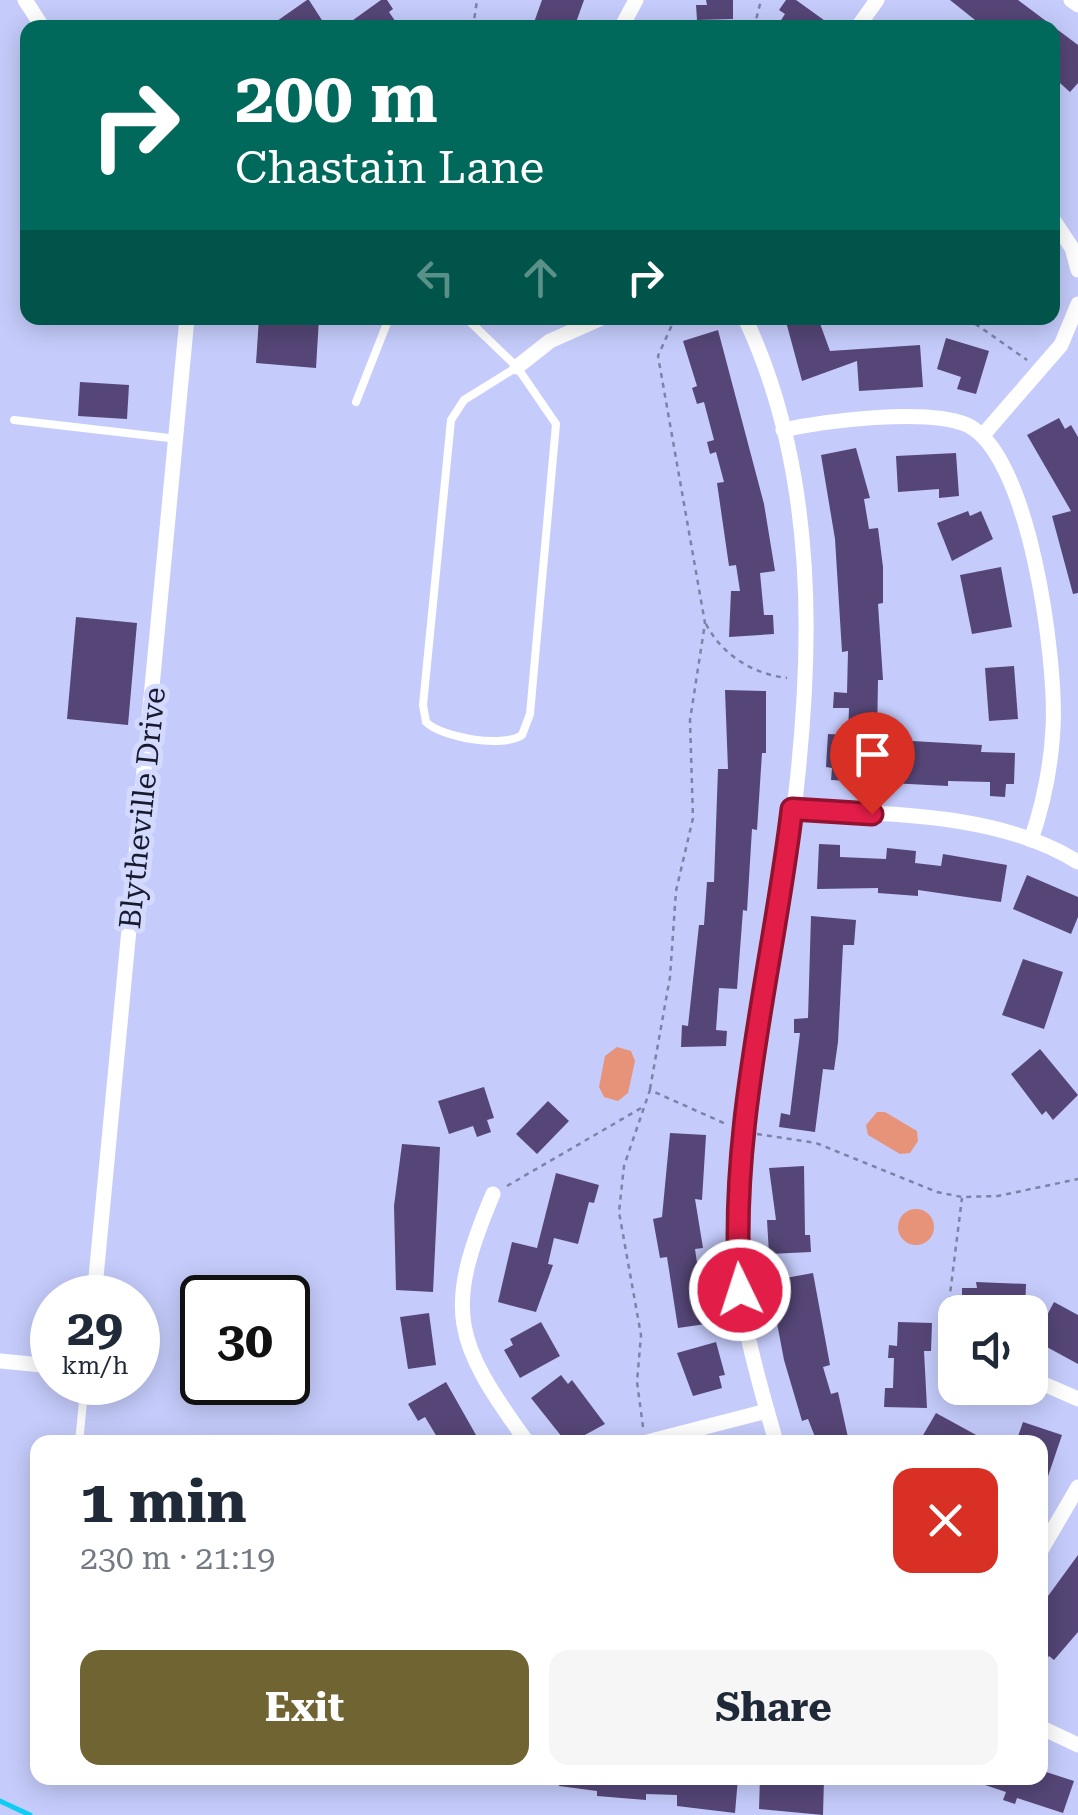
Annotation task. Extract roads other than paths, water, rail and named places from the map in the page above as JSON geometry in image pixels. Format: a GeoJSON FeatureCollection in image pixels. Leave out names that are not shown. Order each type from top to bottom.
{"type":"FeatureCollection","features":[{"type":"Feature","properties":{"kind":"street"},"geometry":{"type":"LineString","coordinates":[[1071,0],[1078,5]]}},
{"type":"Feature","properties":{"kind":"street"},"geometry":{"type":"LineString","coordinates":[[1060,230],[1072,248],[1078,270]]}},
{"type":"Feature","properties":{"kind":"street"},"geometry":{"type":"LineString","coordinates":[[984,435],[1061,345],[1078,304]]}},
{"type":"Feature","properties":{"kind":"street","name":"Blytheville Drive"},"geometry":{"type":"LineString","coordinates":[[96,1275],[186,325]]}},
{"type":"Feature","properties":{"kind":"street"},"geometry":{"type":"LineString","coordinates":[[517,367],[550,341],[586,325]]}},
{"type":"Feature","properties":{"kind":"street"},"geometry":{"type":"LineString","coordinates":[[749,325],[761,351],[783,430],[804,543],[807,604],[792,809],[775,941],[742,1130],[735,1229],[740,1290],[774,1435]]}},
{"type":"Feature","properties":{"kind":"street"},"geometry":{"type":"LineString","coordinates":[[783,430],[832,420],[942,419],[964,424],[984,435],[1007,468],[1040,584],[1051,647],[1054,725],[1048,791],[1032,840]]}},
{"type":"Feature","properties":{"kind":"street"},"geometry":{"type":"LineString","coordinates":[[792,809],[912,816],[998,828],[1078,862]]}},
{"type":"Feature","properties":{"kind":"street"},"geometry":{"type":"LineString","coordinates":[[493,1194],[470,1248],[462,1308],[470,1353],[482,1380],[523,1435]]}},
{"type":"Feature","properties":{"kind":"street"},"geometry":{"type":"LineString","coordinates":[[0,1361],[30,1364]]}},
{"type":"Feature","properties":{"kind":"street"},"geometry":{"type":"LineString","coordinates":[[1048,1386],[1078,1399]]}},
{"type":"Feature","properties":{"kind":"street"},"geometry":{"type":"LineString","coordinates":[[673,1435],[767,1410]]}},
{"type":"Feature","properties":{"kind":"street"},"geometry":{"type":"LineString","coordinates":[[1048,1538],[1078,1487]]}},
{"type":"Feature","properties":{"kind":"street"},"geometry":{"type":"LineString","coordinates":[[1048,1731],[1078,1746]]}},
{"type":"Feature","properties":{"kind":"lane"},"geometry":{"type":"LineString","coordinates":[[356,402],[386,325]]}},
{"type":"Feature","properties":{"kind":"lane"},"geometry":{"type":"LineString","coordinates":[[473,325],[517,367],[552,414],[556,438],[530,714],[522,735],[508,741],[438,732],[426,722],[422,705],[451,420],[464,400],[517,367]]}},
{"type":"Feature","properties":{"kind":"lane"},"geometry":{"type":"LineString","coordinates":[[14,420],[178,439]]}},
{"type":"Feature","properties":{"kind":"lane"},"geometry":{"type":"LineString","coordinates":[[80,1435],[83,1405]]}},
{"type":"Feature","properties":{"kind":"waterway"},"geometry":{"type":"LineString","coordinates":[[0,1801],[30,1815]]}}]}
